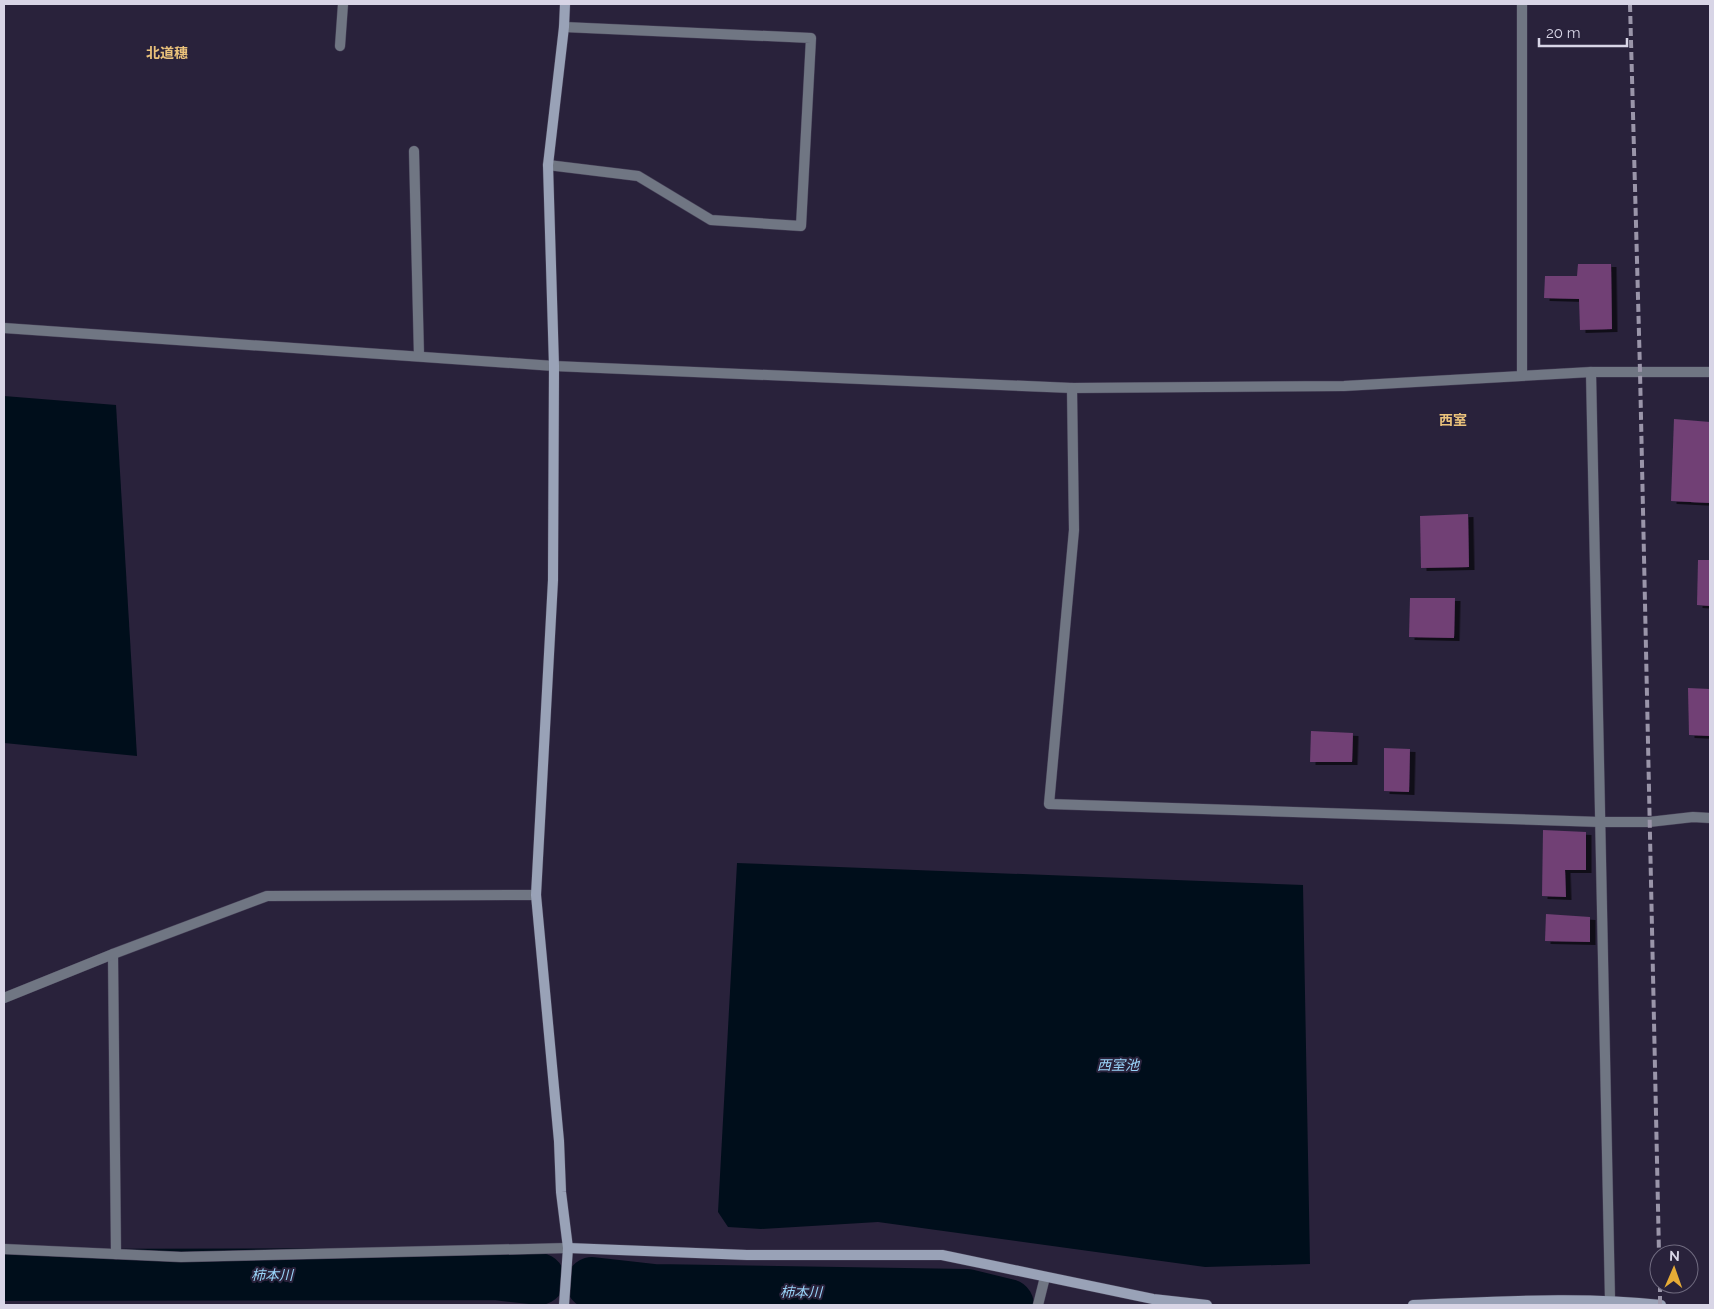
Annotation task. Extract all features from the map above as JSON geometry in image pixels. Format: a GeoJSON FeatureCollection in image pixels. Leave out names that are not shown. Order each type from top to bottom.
{"type":"FeatureCollection","features":[{"type":"Feature","properties":{"kind":"street"},"geometry":{"type":"LineString","coordinates":[[340,46],[342,4]]}},
{"type":"Feature","properties":{"kind":"street"},"geometry":{"type":"LineString","coordinates":[[564,1305],[568,1248],[561,1192],[559,1141],[536,894],[553,580],[554,366],[548,165],[565,4]]}},
{"type":"Feature","properties":{"kind":"street"},"geometry":{"type":"LineString","coordinates":[[1522,4],[1522,376]]}},
{"type":"Feature","properties":{"kind":"street"},"geometry":{"type":"LineString","coordinates":[[548,165],[638,176],[711,220],[800,226],[811,38],[564,27]]}},
{"type":"Feature","properties":{"kind":"street"},"geometry":{"type":"LineString","coordinates":[[414,151],[419,356]]}},
{"type":"Feature","properties":{"kind":"street"},"geometry":{"type":"LineString","coordinates":[[4,328],[554,366],[1072,388],[1344,386],[1591,372],[1710,372]]}},
{"type":"Feature","properties":{"kind":"street"},"geometry":{"type":"LineString","coordinates":[[1591,372],[1610,1300]]}},
{"type":"Feature","properties":{"kind":"street"},"geometry":{"type":"LineString","coordinates":[[1072,388],[1074,530],[1048,804],[1600,822],[1649,822],[1693,817],[1710,818]]}},
{"type":"Feature","properties":{"kind":"street"},"geometry":{"type":"LineString","coordinates":[[4,998],[113,954],[267,896],[536,894]]}},
{"type":"Feature","properties":{"kind":"street"},"geometry":{"type":"LineString","coordinates":[[113,954],[116,1254]]}},
{"type":"Feature","properties":{"kind":"street"},"geometry":{"type":"LineString","coordinates":[[4,1249],[181,1257],[568,1248],[747,1255],[942,1255],[1153,1299],[1207,1305]]}},
{"type":"Feature","properties":{"kind":"street"},"geometry":{"type":"LineString","coordinates":[[1038,1305],[1045,1277]]}},
{"type":"Feature","properties":{"kind":"street"},"geometry":{"type":"LineString","coordinates":[[1413,1305],[1610,1300],[1661,1305]]}},
{"type":"Feature","properties":{"kind":"water"},"geometry":{"type":"Polygon","coordinates":[[[4,396],[116,405],[137,756],[4,743],[4,396]]]}},
{"type":"Feature","properties":{"kind":"water","name":"西室池"},"geometry":{"type":"Polygon","coordinates":[[[737,863],[1303,885],[1310,1264],[1205,1267],[878,1222],[761,1229],[728,1227],[718,1212],[737,863]]]}},
{"type":"Feature","properties":{"kind":"building"},"geometry":{"type":"Polygon","coordinates":[[[1578,264],[1611,264],[1612,329],[1580,330],[1579,299],[1544,298],[1545,276],[1577,276],[1578,264]]]}},
{"type":"Feature","properties":{"kind":"building"},"geometry":{"type":"Polygon","coordinates":[[[1674,419],[1710,422],[1710,503],[1671,501],[1674,419]]]}},
{"type":"Feature","properties":{"kind":"building"},"geometry":{"type":"Polygon","coordinates":[[[1468,514],[1469,567],[1421,568],[1420,516],[1468,514]]]}},
{"type":"Feature","properties":{"kind":"building"},"geometry":{"type":"Polygon","coordinates":[[[1698,560],[1710,560],[1710,606],[1697,605],[1698,560]]]}},
{"type":"Feature","properties":{"kind":"building"},"geometry":{"type":"Polygon","coordinates":[[[1410,598],[1455,598],[1454,638],[1409,637],[1410,598]]]}},
{"type":"Feature","properties":{"kind":"building"},"geometry":{"type":"Polygon","coordinates":[[[1688,688],[1710,689],[1710,736],[1689,735],[1688,688]]]}},
{"type":"Feature","properties":{"kind":"building"},"geometry":{"type":"Polygon","coordinates":[[[1311,731],[1353,733],[1352,762],[1310,762],[1311,731]]]}},
{"type":"Feature","properties":{"kind":"building"},"geometry":{"type":"Polygon","coordinates":[[[1384,748],[1410,749],[1409,792],[1384,791],[1384,748]]]}},
{"type":"Feature","properties":{"kind":"building"},"geometry":{"type":"Polygon","coordinates":[[[1543,830],[1586,832],[1586,870],[1565,870],[1566,897],[1542,896],[1543,830]]]}},
{"type":"Feature","properties":{"kind":"building"},"geometry":{"type":"Polygon","coordinates":[[[1546,914],[1590,917],[1590,942],[1545,941],[1546,914]]]}},
{"type":"Feature","properties":{"kind":"waterway","name":"柿本川"},"geometry":{"type":"LineString","coordinates":[[4,1275],[494,1274],[539,1279]]}},
{"type":"Feature","properties":{"kind":"waterway","name":"柿本川"},"geometry":{"type":"LineString","coordinates":[[592,1283],[654,1290],[967,1295],[1008,1305]]}},
{"type":"Feature","properties":{"kind":"railway"},"geometry":{"type":"LineString","coordinates":[[1630,4],[1659,1244]]}},
{"type":"Feature","properties":{"kind":"railway"},"geometry":{"type":"LineString","coordinates":[[1660,1294],[1660,1305]]}},
{"type":"Feature","properties":{"kind":"district","name":"北道穗"},"geometry":{"type":"Point","coordinates":[167,53]}},
{"type":"Feature","properties":{"kind":"district","name":"西室"},"geometry":{"type":"Point","coordinates":[1453,420]}}]}
